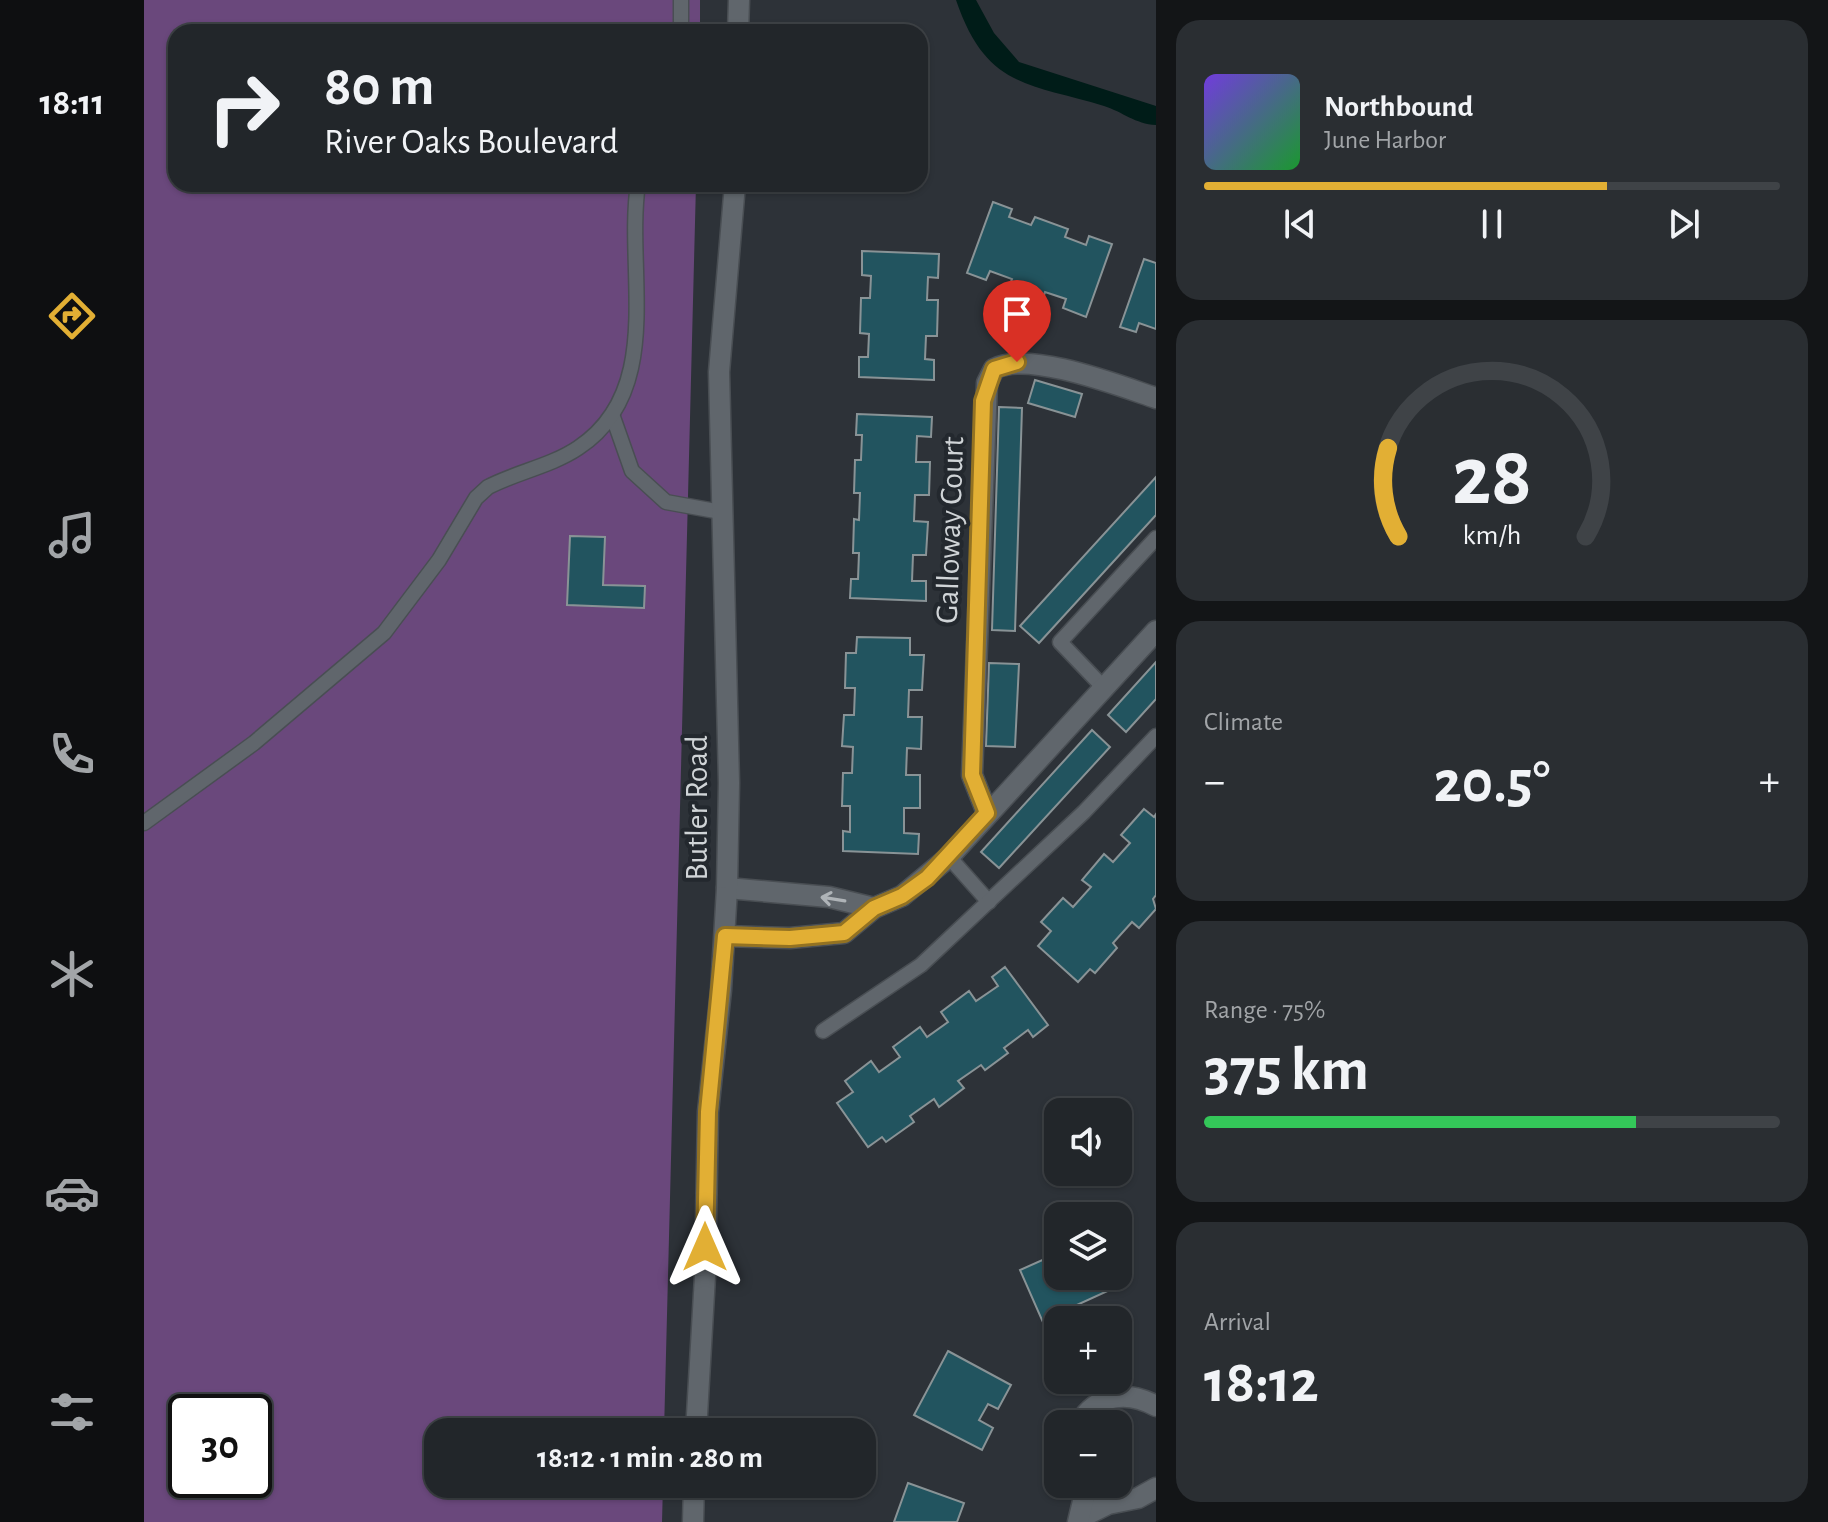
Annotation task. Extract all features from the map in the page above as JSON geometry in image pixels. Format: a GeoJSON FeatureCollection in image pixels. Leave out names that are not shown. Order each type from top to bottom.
{"type":"FeatureCollection","features":[{"type":"Feature","properties":{"kind":"street"},"geometry":{"type":"LineString","coordinates":[[738,24],[739,0]]}},
{"type":"Feature","properties":{"kind":"street","name":"Butler Road"},"geometry":{"type":"LineString","coordinates":[[697,1418],[705,1276],[708,1112],[727,888],[729,783],[719,372],[734,192]]}},
{"type":"Feature","properties":{"kind":"street","name":"Galloway Court"},"geometry":{"type":"LineString","coordinates":[[987,813],[972,775],[987,383],[994,369],[1017,362],[1097,379],[1156,398]]}},
{"type":"Feature","properties":{"kind":"street"},"geometry":{"type":"LineString","coordinates":[[725,936],[790,938],[844,933],[874,908],[902,896],[949,857],[1156,631]]}},
{"type":"Feature","properties":{"kind":"street"},"geometry":{"type":"LineString","coordinates":[[727,888],[829,897],[874,908]]}},
{"type":"Feature","properties":{"kind":"street"},"geometry":{"type":"LineString","coordinates":[[1089,1410],[1116,1396],[1143,1399],[1156,1406]]}},
{"type":"Feature","properties":{"kind":"street"},"geometry":{"type":"LineString","coordinates":[[1079,1520],[1108,1504],[1138,1498],[1156,1488]]}},
{"type":"Feature","properties":{"kind":"street"},"geometry":{"type":"LineString","coordinates":[[693,1522],[694,1498]]}},
{"type":"Feature","properties":{"kind":"street"},"geometry":{"type":"LineString","coordinates":[[1079,1520],[1081,1498]]}},
{"type":"Feature","properties":{"kind":"lane"},"geometry":{"type":"LineString","coordinates":[[681,0],[681,24]]}},
{"type":"Feature","properties":{"kind":"lane"},"geometry":{"type":"LineString","coordinates":[[144,823],[254,743],[374,643],[406,608],[439,560],[462,518],[488,487],[578,448],[613,417],[628,381],[633,353],[638,192]]}},
{"type":"Feature","properties":{"kind":"lane"},"geometry":{"type":"LineString","coordinates":[[613,417],[632,471],[666,502],[721,512]]}},
{"type":"Feature","properties":{"kind":"lane"},"geometry":{"type":"LineString","coordinates":[[1104,688],[1060,642],[1156,538]]}},
{"type":"Feature","properties":{"kind":"lane"},"geometry":{"type":"LineString","coordinates":[[823,1031],[921,965],[1156,736]]}},
{"type":"Feature","properties":{"kind":"lane"},"geometry":{"type":"LineString","coordinates":[[949,857],[989,902]]}},
{"type":"Feature","properties":{"kind":"shaded area"},"geometry":{"type":"Polygon","coordinates":[[[144,0],[700,0],[700,24],[168,24],[168,192],[696,192],[664,1418],[424,1418],[424,1498],[663,1498],[662,1522],[144,1522],[144,0]]]}},
{"type":"Feature","properties":{"kind":"shaded area"},"geometry":{"type":"Polygon","coordinates":[[[956,0],[976,0],[994,33],[1019,62],[1156,106],[1156,125],[1104,106],[1032,86],[1013,77],[996,66],[981,50],[956,0]]]}},
{"type":"Feature","properties":{"kind":"building"},"geometry":{"type":"Polygon","coordinates":[[[993,202],[1012,209],[1009,217],[1031,225],[1035,217],[1068,229],[1065,237],[1086,245],[1089,236],[1112,244],[1086,317],[1063,308],[1066,299],[1045,292],[1042,302],[1008,290],[1012,279],[990,271],[986,280],[967,273],[993,202]]]}},
{"type":"Feature","properties":{"kind":"building"},"geometry":{"type":"Polygon","coordinates":[[[862,251],[939,254],[938,278],[928,277],[927,300],[938,300],[937,336],[926,336],[925,359],[934,360],[934,380],[859,377],[859,357],[868,357],[869,334],[860,333],[861,298],[870,298],[871,276],[862,275],[862,251]]]}},
{"type":"Feature","properties":{"kind":"building"},"geometry":{"type":"Polygon","coordinates":[[[1144,259],[1156,263],[1156,329],[1139,323],[1136,332],[1120,327],[1144,259]]]}},
{"type":"Feature","properties":{"kind":"building"},"geometry":{"type":"Polygon","coordinates":[[[1035,380],[1082,394],[1075,417],[1028,403],[1035,380]]]}},
{"type":"Feature","properties":{"kind":"building"},"geometry":{"type":"Polygon","coordinates":[[[999,407],[1022,408],[1015,631],[992,630],[999,407]]]}},
{"type":"Feature","properties":{"kind":"building"},"geometry":{"type":"Polygon","coordinates":[[[857,414],[932,417],[931,437],[917,436],[916,462],[930,462],[929,495],[915,495],[914,521],[928,522],[926,555],[913,555],[912,581],[926,581],[926,601],[850,598],[851,579],[858,579],[859,553],[853,553],[854,519],[859,520],[860,493],[854,493],[855,460],[861,460],[862,435],[856,435],[857,414]]]}},
{"type":"Feature","properties":{"kind":"building"},"geometry":{"type":"Polygon","coordinates":[[[1156,477],[1156,515],[1039,643],[1020,626],[1156,477]]]}},
{"type":"Feature","properties":{"kind":"building"},"geometry":{"type":"Polygon","coordinates":[[[570,536],[605,537],[603,585],[645,586],[644,608],[567,605],[570,536]]]}},
{"type":"Feature","properties":{"kind":"building"},"geometry":{"type":"Polygon","coordinates":[[[857,637],[910,638],[910,655],[924,655],[922,690],[909,690],[908,717],[922,717],[921,749],[907,748],[906,775],[920,775],[920,808],[904,808],[904,833],[919,834],[918,854],[843,851],[843,831],[850,832],[850,806],[842,806],[843,773],[852,773],[853,747],[842,746],[844,715],[854,715],[855,688],[845,688],[846,653],[856,653],[857,637]]]}},
{"type":"Feature","properties":{"kind":"building"},"geometry":{"type":"Polygon","coordinates":[[[1156,662],[1156,699],[1126,732],[1108,715],[1156,662]]]}},
{"type":"Feature","properties":{"kind":"building"},"geometry":{"type":"Polygon","coordinates":[[[989,663],[1019,664],[1015,747],[986,746],[989,663]]]}},
{"type":"Feature","properties":{"kind":"building"},"geometry":{"type":"Polygon","coordinates":[[[1092,730],[1110,747],[999,868],[981,852],[1092,730]]]}},
{"type":"Feature","properties":{"kind":"building"},"geometry":{"type":"Polygon","coordinates":[[[1144,809],[1154,817],[1156,814],[1156,895],[1153,899],[1156,909],[1139,928],[1132,922],[1113,943],[1117,948],[1095,973],[1090,969],[1078,982],[1038,946],[1051,931],[1041,922],[1063,898],[1073,907],[1091,887],[1082,880],[1104,854],[1113,862],[1130,843],[1121,835],[1144,809]]]}},
{"type":"Feature","properties":{"kind":"building"},"geometry":{"type":"Polygon","coordinates":[[[1005,967],[1048,1025],[1033,1037],[1028,1030],[1004,1048],[1008,1053],[985,1070],[981,1065],[958,1081],[964,1088],[939,1107],[934,1099],[910,1116],[914,1122],[886,1142],[882,1137],[868,1147],[837,1103],[853,1092],[845,1081],[871,1061],[879,1072],[900,1057],[893,1047],[920,1027],[927,1037],[948,1022],[941,1012],[969,991],[976,1001],[998,986],[992,977],[1005,967]]]}},
{"type":"Feature","properties":{"kind":"building"},"geometry":{"type":"Polygon","coordinates":[[[1044,1259],[1044,1290],[1110,1290],[1075,1306],[1044,1306],[1044,1325],[1020,1270],[1044,1259]]]}},
{"type":"Feature","properties":{"kind":"building"},"geometry":{"type":"Polygon","coordinates":[[[948,1351],[1011,1385],[998,1409],[988,1404],[979,1420],[993,1428],[982,1450],[914,1415],[948,1351]]]}},
{"type":"Feature","properties":{"kind":"building"},"geometry":{"type":"Polygon","coordinates":[[[908,1483],[964,1503],[957,1522],[894,1522],[908,1483]]]}},
{"type":"Feature","properties":{"kind":"route"},"geometry":{"type":"LineString","coordinates":[[705,1247],[708,1112],[725,936],[790,938],[844,933],[874,908],[902,896],[927,878],[987,813],[972,775],[983,401],[994,369],[1017,362]]}}]}
